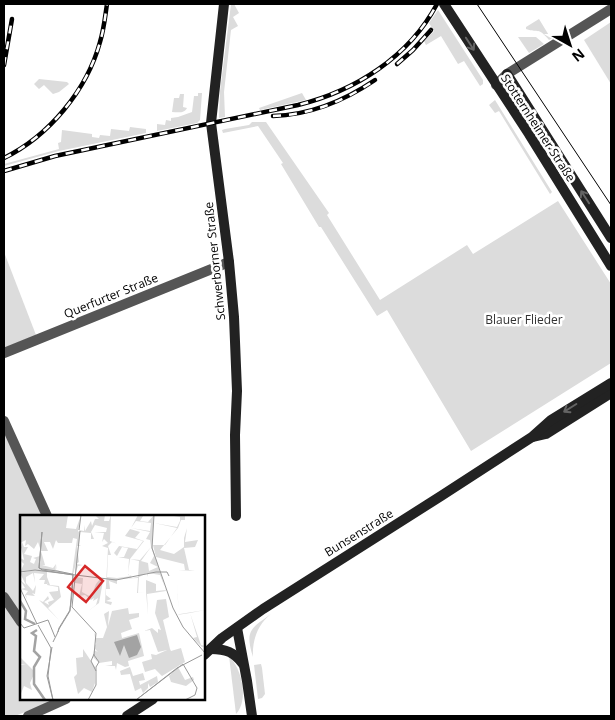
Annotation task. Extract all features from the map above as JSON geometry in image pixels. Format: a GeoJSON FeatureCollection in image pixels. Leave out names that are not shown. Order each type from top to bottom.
{"type":"FeatureCollection","features":[{"type":"Feature","properties":{"kind":"main road","name":"Schwerborner Straße"},"geometry":{"type":"LineString","coordinates":[[224,4],[211,123],[229,262],[234,317],[237,391],[236,516]]}},
{"type":"Feature","properties":{"kind":"main road","name":"Stotternheimer Straße"},"geometry":{"type":"LineString","coordinates":[[444,4],[529,134],[611,266]]}},
{"type":"Feature","properties":{"kind":"main road","name":"Stotternheimer Straße"},"geometry":{"type":"LineString","coordinates":[[507,74],[611,238]]}},
{"type":"Feature","properties":{"kind":"main road","name":"Bunsenstraße"},"geometry":{"type":"LineString","coordinates":[[207,652],[263,609],[532,437],[552,420],[611,382]]}},
{"type":"Feature","properties":{"kind":"main road","name":"Bunsenstraße"},"geometry":{"type":"LineString","coordinates":[[532,437],[546,434],[611,393]]}},
{"type":"Feature","properties":{"kind":"main road"},"geometry":{"type":"LineString","coordinates":[[237,628],[252,716]]}},
{"type":"Feature","properties":{"kind":"main road"},"geometry":{"type":"LineString","coordinates":[[207,652],[227,650],[237,656],[244,665]]}},
{"type":"Feature","properties":{"kind":"main road"},"geometry":{"type":"LineString","coordinates":[[127,716],[151,700]]}},
{"type":"Feature","properties":{"kind":"street"},"geometry":{"type":"LineString","coordinates":[[496,85],[507,74],[611,8]]}},
{"type":"Feature","properties":{"kind":"street","name":"Querfurter Straße"},"geometry":{"type":"LineString","coordinates":[[4,353],[229,262]]}},
{"type":"Feature","properties":{"kind":"street"},"geometry":{"type":"LineString","coordinates":[[4,422],[47,515]]}},
{"type":"Feature","properties":{"kind":"street"},"geometry":{"type":"LineString","coordinates":[[4,597],[20,621]]}},
{"type":"Feature","properties":{"kind":"street"},"geometry":{"type":"LineString","coordinates":[[28,716],[64,700]]}},
{"type":"Feature","properties":{"kind":"green space"},"geometry":{"type":"Polygon","coordinates":[[[231,4],[234,4],[239,13],[233,17],[238,26],[231,30],[224,92],[225,117],[219,118],[220,91],[231,4]]]}},
{"type":"Feature","properties":{"kind":"green space"},"geometry":{"type":"Polygon","coordinates":[[[438,10],[483,80],[483,84],[480,86],[464,61],[458,64],[441,36],[426,45],[424,41],[434,31],[429,23],[438,10]]]}},
{"type":"Feature","properties":{"kind":"green space"},"geometry":{"type":"Polygon","coordinates":[[[539,19],[550,37],[555,34],[556,36],[549,40],[540,32],[526,29],[526,27],[539,19]]]}},
{"type":"Feature","properties":{"kind":"green space"},"geometry":{"type":"Polygon","coordinates":[[[611,22],[611,84],[584,40],[611,22]]]}},
{"type":"Feature","properties":{"kind":"green space"},"geometry":{"type":"Polygon","coordinates":[[[518,37],[536,37],[544,44],[529,53],[518,37]]]}},
{"type":"Feature","properties":{"kind":"green space"},"geometry":{"type":"Polygon","coordinates":[[[39,79],[67,82],[69,84],[53,94],[44,85],[39,89],[34,84],[39,79]]]}},
{"type":"Feature","properties":{"kind":"green space"},"geometry":{"type":"Polygon","coordinates":[[[198,93],[202,93],[200,120],[197,123],[157,131],[157,124],[165,125],[166,120],[171,121],[171,118],[192,112],[194,96],[198,96],[198,93]]]}},
{"type":"Feature","properties":{"kind":"green space"},"geometry":{"type":"Polygon","coordinates":[[[302,93],[306,100],[260,110],[259,108],[302,93]]]}},
{"type":"Feature","properties":{"kind":"green space"},"geometry":{"type":"Polygon","coordinates":[[[180,94],[184,94],[183,107],[187,108],[182,112],[172,112],[174,98],[179,98],[180,94]]]}},
{"type":"Feature","properties":{"kind":"green space"},"geometry":{"type":"Polygon","coordinates":[[[495,100],[552,192],[550,194],[499,111],[495,113],[489,105],[495,100]]]}},
{"type":"Feature","properties":{"kind":"green space","name":"Blauer Flieder"},"geometry":{"type":"Polygon","coordinates":[[[252,122],[266,122],[329,213],[327,215],[380,300],[467,245],[473,254],[558,201],[611,284],[611,363],[471,451],[387,310],[377,316],[321,227],[319,227],[281,164],[283,163],[258,126],[223,133],[222,130],[249,125],[252,122]]]}},
{"type":"Feature","properties":{"kind":"green space"},"geometry":{"type":"Polygon","coordinates":[[[130,127],[146,129],[146,133],[59,151],[4,166],[4,164],[59,149],[58,143],[61,142],[62,130],[92,134],[92,137],[99,138],[100,135],[110,136],[111,129],[129,131],[130,127]]]}},
{"type":"Feature","properties":{"kind":"green space"},"geometry":{"type":"Polygon","coordinates":[[[4,252],[36,335],[4,348],[4,252]]]}},
{"type":"Feature","properties":{"kind":"green space"},"geometry":{"type":"Polygon","coordinates":[[[4,432],[42,515],[20,515],[20,700],[55,700],[15,716],[4,716],[4,432]]]}},
{"type":"Feature","properties":{"kind":"green space"},"geometry":{"type":"Polygon","coordinates":[[[271,614],[259,628],[253,657],[249,641],[251,631],[258,623],[271,614]]]}},
{"type":"Feature","properties":{"kind":"green space"},"geometry":{"type":"Polygon","coordinates":[[[229,656],[240,676],[243,693],[240,708],[236,714],[229,656]]]}},
{"type":"Feature","properties":{"kind":"green space"},"geometry":{"type":"Polygon","coordinates":[[[261,664],[265,694],[262,698],[258,699],[254,665],[261,664]]]}},
{"type":"Feature","properties":{"kind":"tram line"},"geometry":{"type":"LineString","coordinates":[[477,4],[611,205]]}},
{"type":"Feature","properties":{"kind":"railway"},"geometry":{"type":"LineString","coordinates":[[4,158],[21,149],[51,124],[76,94],[94,60],[100,42],[107,4]]}},
{"type":"Feature","properties":{"kind":"railway"},"geometry":{"type":"LineString","coordinates":[[4,171],[55,156],[298,105],[340,91],[360,81],[396,56],[425,23],[437,4]]}},
{"type":"Feature","properties":{"kind":"railway"},"geometry":{"type":"LineString","coordinates":[[4,65],[12,19]]}},
{"type":"Feature","properties":{"kind":"railway"},"geometry":{"type":"LineString","coordinates":[[397,64],[431,30]]}},
{"type":"Feature","properties":{"kind":"railway"},"geometry":{"type":"LineString","coordinates":[[273,116],[301,113],[327,106],[375,80]]}}]}
